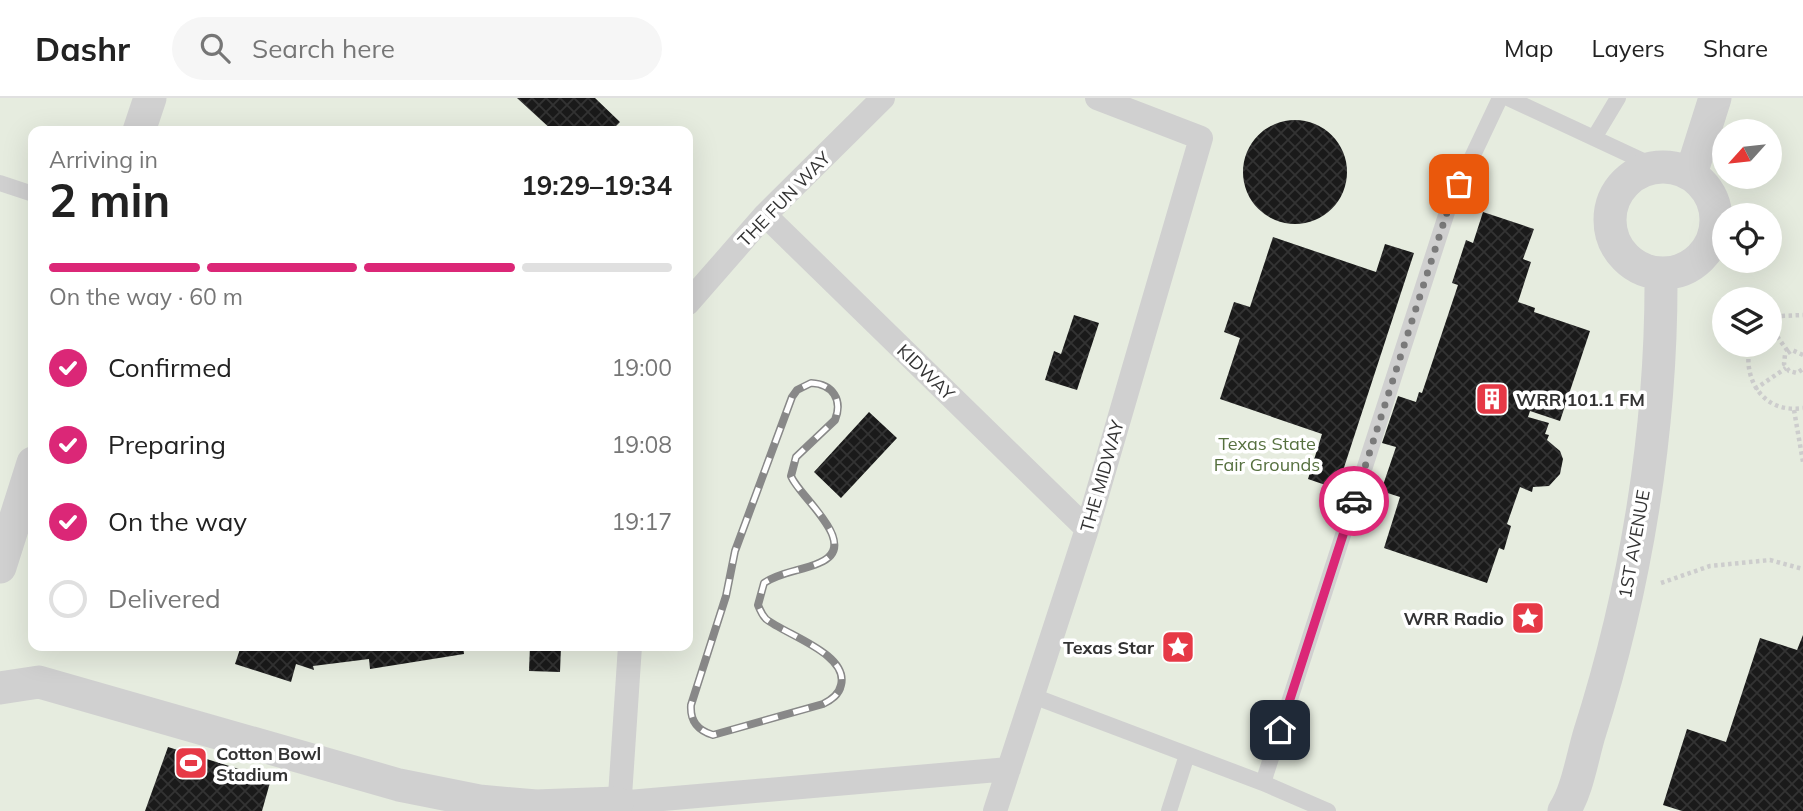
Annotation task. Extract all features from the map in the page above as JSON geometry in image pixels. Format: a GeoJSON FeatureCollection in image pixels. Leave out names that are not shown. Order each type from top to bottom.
{"type":"FeatureCollection","features":[{"type":"Feature","properties":{"kind":"street"},"geometry":{"type":"LineString","coordinates":[[141,126],[150,98]]}},
{"type":"Feature","properties":{"kind":"street","name":"THE FUN WAY"},"geometry":{"type":"LineString","coordinates":[[693,297],[765,215],[884,98]]}},
{"type":"Feature","properties":{"kind":"street","name":"THE MIDWAY"},"geometry":{"type":"LineString","coordinates":[[995,811],[1087,529],[1202,138],[1097,98]]}},
{"type":"Feature","properties":{"kind":"street"},"geometry":{"type":"LineString","coordinates":[[1691,174],[1715,98]]}},
{"type":"Feature","properties":{"kind":"street"},"geometry":{"type":"LineString","coordinates":[[1656,167],[1674,168],[1691,174],[1704,186],[1713,201],[1717,218],[1715,236],[1707,252],[1695,264],[1678,272],[1661,274],[1644,271],[1628,262],[1617,248],[1610,222],[1615,197],[1625,182],[1640,172],[1656,167]]}},
{"type":"Feature","properties":{"kind":"street","name":"KIDWAY"},"geometry":{"type":"LineString","coordinates":[[765,215],[1087,529]]}},
{"type":"Feature","properties":{"kind":"street","name":"1ST AVENUE"},"geometry":{"type":"LineString","coordinates":[[1566,810],[1605,684],[1626,596],[1652,442],[1661,328],[1661,274]]}},
{"type":"Feature","properties":{"kind":"street"},"geometry":{"type":"LineString","coordinates":[[0,567],[28,479]]}},
{"type":"Feature","properties":{"kind":"street"},"geometry":{"type":"LineString","coordinates":[[618,807],[630,651]]}},
{"type":"Feature","properties":{"kind":"street"},"geometry":{"type":"LineString","coordinates":[[0,688],[39,682],[403,798],[536,806],[618,807],[1009,769]]}},
{"type":"Feature","properties":{"kind":"lane"},"geometry":{"type":"LineString","coordinates":[[1263,783],[1449,206],[1500,98]]}},
{"type":"Feature","properties":{"kind":"lane"},"geometry":{"type":"LineString","coordinates":[[1508,98],[1656,167]]}},
{"type":"Feature","properties":{"kind":"lane"},"geometry":{"type":"LineString","coordinates":[[1594,138],[1614,99]]}},
{"type":"Feature","properties":{"kind":"lane"},"geometry":{"type":"LineString","coordinates":[[0,183],[28,192]]}},
{"type":"Feature","properties":{"kind":"lane"},"geometry":{"type":"LineString","coordinates":[[1033,696],[1263,783],[1328,811]]}},
{"type":"Feature","properties":{"kind":"lane"},"geometry":{"type":"LineString","coordinates":[[1169,811],[1186,755]]}},
{"type":"Feature","properties":{"kind":"path"},"geometry":{"type":"LineString","coordinates":[[1782,316],[1803,315]]}},
{"type":"Feature","properties":{"kind":"path"},"geometry":{"type":"LineString","coordinates":[[1782,342],[1789,353]]}},
{"type":"Feature","properties":{"kind":"path"},"geometry":{"type":"LineString","coordinates":[[1786,368],[1785,355],[1792,350],[1803,355]]}},
{"type":"Feature","properties":{"kind":"path"},"geometry":{"type":"LineString","coordinates":[[1748,357],[1755,389],[1766,400],[1794,410],[1803,408]]}},
{"type":"Feature","properties":{"kind":"path"},"geometry":{"type":"LineString","coordinates":[[1755,389],[1786,368]]}},
{"type":"Feature","properties":{"kind":"path"},"geometry":{"type":"LineString","coordinates":[[1786,368],[1797,373],[1802,371]]}},
{"type":"Feature","properties":{"kind":"path"},"geometry":{"type":"LineString","coordinates":[[1794,410],[1803,462]]}},
{"type":"Feature","properties":{"kind":"path"},"geometry":{"type":"LineString","coordinates":[[1626,596],[1710,566],[1770,560],[1803,569]]}},
{"type":"Feature","properties":{"kind":"green space","name":"Texas State Fair Grounds"},"geometry":{"type":"Polygon","coordinates":[[[0,98],[1803,98],[1803,811],[0,811],[0,98]]]}},
{"type":"Feature","properties":{"kind":"building"},"geometry":{"type":"Polygon","coordinates":[[[517,98],[595,98],[620,122],[616,126],[548,126],[517,98]]]}},
{"type":"Feature","properties":{"kind":"building"},"geometry":{"type":"Polygon","coordinates":[[[1295,120],[1315,124],[1332,135],[1343,152],[1347,172],[1343,192],[1332,209],[1315,220],[1295,224],[1275,220],[1258,209],[1247,192],[1243,172],[1247,152],[1258,135],[1275,124],[1295,120]]]}},
{"type":"Feature","properties":{"kind":"building","name":"WRR 101.1 FM"},"geometry":{"type":"Polygon","coordinates":[[[1483,212],[1534,229],[1523,259],[1531,262],[1518,302],[1535,308],[1534,312],[1590,331],[1560,421],[1530,411],[1528,417],[1549,423],[1545,434],[1549,435],[1547,440],[1560,451],[1563,459],[1560,474],[1549,486],[1533,487],[1532,492],[1520,487],[1507,524],[1511,526],[1504,550],[1499,548],[1487,583],[1384,548],[1400,497],[1381,491],[1396,447],[1382,443],[1398,396],[1416,402],[1419,392],[1422,393],[1458,285],[1452,283],[1466,240],[1473,243],[1483,212]]]}},
{"type":"Feature","properties":{"kind":"building"},"geometry":{"type":"Polygon","coordinates":[[[1273,237],[1376,272],[1385,244],[1414,253],[1337,489],[1308,479],[1322,434],[1220,399],[1240,338],[1224,332],[1234,302],[1250,307],[1273,237]]]}},
{"type":"Feature","properties":{"kind":"building"},"geometry":{"type":"Polygon","coordinates":[[[1074,315],[1099,323],[1077,390],[1045,380],[1054,351],[1061,354],[1074,315]]]}},
{"type":"Feature","properties":{"kind":"building"},"geometry":{"type":"Polygon","coordinates":[[[869,412],[897,438],[841,498],[814,472],[869,412]]]}},
{"type":"Feature","properties":{"kind":"building"},"geometry":{"type":"Polygon","coordinates":[[[1803,635],[1803,811],[1682,811],[1663,805],[1687,729],[1726,742],[1760,638],[1797,650],[1803,635]]]}},
{"type":"Feature","properties":{"kind":"building"},"geometry":{"type":"Polygon","coordinates":[[[239,651],[464,651],[464,654],[370,669],[369,659],[313,666],[314,670],[296,664],[291,682],[235,664],[239,651]]]}},
{"type":"Feature","properties":{"kind":"building"},"geometry":{"type":"Polygon","coordinates":[[[530,651],[561,651],[560,672],[529,671],[530,651]]]}},
{"type":"Feature","properties":{"kind":"building","name":"Cotton Bowl Stadium"},"geometry":{"type":"Polygon","coordinates":[[[168,747],[271,779],[262,811],[145,811],[168,747]]]}},
{"type":"Feature","properties":{"kind":"railway"},"geometry":{"type":"LineString","coordinates":[[811,383],[825,386],[834,394],[837,413],[835,420],[796,457],[791,476],[832,533],[834,545],[831,555],[819,563],[777,576],[764,583],[758,605],[766,619],[814,646],[835,664],[841,674],[840,689],[832,699],[823,704],[713,735],[696,724],[691,705],[726,596],[735,551],[792,397],[797,390],[811,383]]}},
{"type":"Feature","properties":{"kind":"way so far"},"geometry":{"type":"LineString","coordinates":[[1354,501],[1449,206],[1459,184]]}},
{"type":"Feature","properties":{"kind":"place","name":"WRR 101.1 FM"},"geometry":{"type":"Point","coordinates":[1492,399]}},
{"type":"Feature","properties":{"kind":"place","name":"WRR Radio"},"geometry":{"type":"Point","coordinates":[1528,618]}},
{"type":"Feature","properties":{"kind":"place","name":"Texas Star"},"geometry":{"type":"Point","coordinates":[1178,647]}},
{"type":"Feature","properties":{"kind":"place","name":"Cotton Bowl Stadium"},"geometry":{"type":"Point","coordinates":[191,763]}},
{"type":"Feature","properties":{"kind":"route"},"geometry":{"type":"LineString","coordinates":[[1280,730],[1354,501]]}}]}
